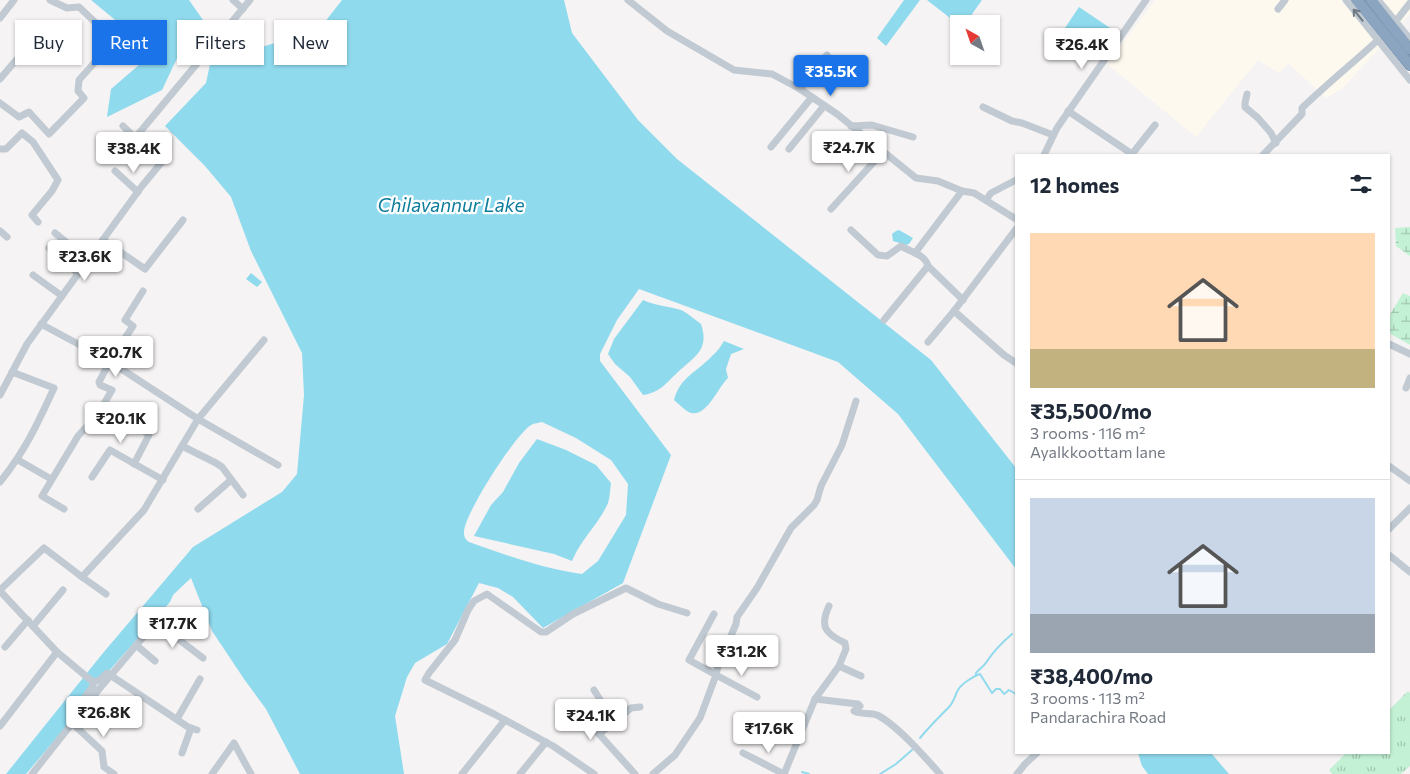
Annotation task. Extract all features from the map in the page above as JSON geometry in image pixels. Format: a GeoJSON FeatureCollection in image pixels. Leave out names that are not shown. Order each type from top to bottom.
{"type":"FeatureCollection","features":[{"type":"Feature","properties":{"kind":"highway"},"geometry":{"type":"LineString","coordinates":[[1357,0],[1410,65]]}},
{"type":"Feature","properties":{"kind":"highway"},"geometry":{"type":"LineString","coordinates":[[1371,0],[1410,49]]}},
{"type":"Feature","properties":{"kind":"street"},"geometry":{"type":"LineString","coordinates":[[0,18],[14,0]]}},
{"type":"Feature","properties":{"kind":"street"},"geometry":{"type":"LineString","coordinates":[[50,0],[67,8],[79,7],[93,20]]}},
{"type":"Feature","properties":{"kind":"street"},"geometry":{"type":"LineString","coordinates":[[233,0],[242,9]]}},
{"type":"Feature","properties":{"kind":"street"},"geometry":{"type":"LineString","coordinates":[[135,138],[250,0]]}},
{"type":"Feature","properties":{"kind":"street"},"geometry":{"type":"LineString","coordinates":[[628,0],[667,31],[734,70],[772,74],[800,89],[851,126],[916,178],[938,181],[962,191],[974,193],[1015,218]]}},
{"type":"Feature","properties":{"kind":"street"},"geometry":{"type":"LineString","coordinates":[[1044,154],[1068,111],[1146,0]]}},
{"type":"Feature","properties":{"kind":"street"},"geometry":{"type":"LineString","coordinates":[[1278,9],[1285,0]]}},
{"type":"Feature","properties":{"kind":"street"},"geometry":{"type":"LineString","coordinates":[[1346,0],[1410,80]]}},
{"type":"Feature","properties":{"kind":"street"},"geometry":{"type":"LineString","coordinates":[[1378,0],[1410,39]]}},
{"type":"Feature","properties":{"kind":"street"},"geometry":{"type":"LineString","coordinates":[[1396,21],[1410,3]]}},
{"type":"Feature","properties":{"kind":"street"},"geometry":{"type":"LineString","coordinates":[[1264,154],[1302,114],[1302,108],[1378,40]]}},
{"type":"Feature","properties":{"kind":"street"},"geometry":{"type":"LineString","coordinates":[[800,89],[827,55]]}},
{"type":"Feature","properties":{"kind":"street"},"geometry":{"type":"LineString","coordinates":[[0,79],[15,61]]}},
{"type":"Feature","properties":{"kind":"street"},"geometry":{"type":"LineString","coordinates":[[0,103],[18,117],[29,112],[49,134],[84,98],[78,91],[79,80],[92,65]]}},
{"type":"Feature","properties":{"kind":"street"},"geometry":{"type":"LineString","coordinates":[[1247,94],[1245,106],[1271,133],[1276,143]]}},
{"type":"Feature","properties":{"kind":"street"},"geometry":{"type":"LineString","coordinates":[[771,147],[812,97]]}},
{"type":"Feature","properties":{"kind":"street"},"geometry":{"type":"LineString","coordinates":[[789,150],[824,106]]}},
{"type":"Feature","properties":{"kind":"street"},"geometry":{"type":"LineString","coordinates":[[983,107],[1012,121],[1054,135]]}},
{"type":"Feature","properties":{"kind":"street"},"geometry":{"type":"LineString","coordinates":[[1068,111],[1132,154],[1155,125]]}},
{"type":"Feature","properties":{"kind":"street"},"geometry":{"type":"LineString","coordinates":[[851,126],[872,125],[913,137]]}},
{"type":"Feature","properties":{"kind":"street"},"geometry":{"type":"LineString","coordinates":[[0,395],[27,344],[161,163],[123,126]]}},
{"type":"Feature","properties":{"kind":"street"},"geometry":{"type":"LineString","coordinates":[[0,150],[6,148],[22,133],[33,142],[58,180],[52,192],[32,215],[38,222]]}},
{"type":"Feature","properties":{"kind":"street"},"geometry":{"type":"LineString","coordinates":[[831,209],[883,152]]}},
{"type":"Feature","properties":{"kind":"street"},"geometry":{"type":"LineString","coordinates":[[115,171],[138,192]]}},
{"type":"Feature","properties":{"kind":"street"},"geometry":{"type":"LineString","coordinates":[[986,200],[991,193],[1015,181]]}},
{"type":"Feature","properties":{"kind":"street"},"geometry":{"type":"LineString","coordinates":[[915,253],[962,191]]}},
{"type":"Feature","properties":{"kind":"street"},"geometry":{"type":"LineString","coordinates":[[103,240],[144,269],[183,220]]}},
{"type":"Feature","properties":{"kind":"street"},"geometry":{"type":"LineString","coordinates":[[851,230],[878,255],[887,256],[897,247],[901,246],[919,254],[928,262],[928,266],[963,300]]}},
{"type":"Feature","properties":{"kind":"street"},"geometry":{"type":"LineString","coordinates":[[928,342],[963,300],[1015,230]]}},
{"type":"Feature","properties":{"kind":"street"},"geometry":{"type":"LineString","coordinates":[[0,231],[7,237]]}},
{"type":"Feature","properties":{"kind":"street"},"geometry":{"type":"LineString","coordinates":[[55,233],[88,260]]}},
{"type":"Feature","properties":{"kind":"street"},"geometry":{"type":"LineString","coordinates":[[48,248],[78,273]]}},
{"type":"Feature","properties":{"kind":"street"},"geometry":{"type":"LineString","coordinates":[[884,320],[928,266]]}},
{"type":"Feature","properties":{"kind":"street"},"geometry":{"type":"LineString","coordinates":[[33,275],[62,296]]}},
{"type":"Feature","properties":{"kind":"street"},"geometry":{"type":"LineString","coordinates":[[64,510],[42,496],[78,436],[98,414],[112,390],[100,385],[99,382],[133,326],[125,320],[143,291]]}},
{"type":"Feature","properties":{"kind":"street"},"geometry":{"type":"LineString","coordinates":[[954,311],[1015,362]]}},
{"type":"Feature","properties":{"kind":"street"},"geometry":{"type":"LineString","coordinates":[[41,324],[110,362],[198,419],[278,465]]}},
{"type":"Feature","properties":{"kind":"street"},"geometry":{"type":"LineString","coordinates":[[82,577],[110,544],[144,510],[198,419],[264,340]]}},
{"type":"Feature","properties":{"kind":"street"},"geometry":{"type":"LineString","coordinates":[[1390,344],[1410,354]]}},
{"type":"Feature","properties":{"kind":"street"},"geometry":{"type":"LineString","coordinates":[[0,482],[18,460],[34,432],[54,388],[12,372]]}},
{"type":"Feature","properties":{"kind":"street"},"geometry":{"type":"LineString","coordinates":[[1406,388],[1410,378]]}},
{"type":"Feature","properties":{"kind":"street"},"geometry":{"type":"LineString","coordinates":[[653,774],[675,755],[700,718],[718,666],[736,624],[737,616],[769,568],[791,528],[814,505],[821,486],[842,445],[856,401]]}},
{"type":"Feature","properties":{"kind":"street"},"geometry":{"type":"LineString","coordinates":[[123,421],[150,435],[134,464]]}},
{"type":"Feature","properties":{"kind":"street"},"geometry":{"type":"LineString","coordinates":[[182,446],[216,463],[243,495]]}},
{"type":"Feature","properties":{"kind":"street"},"geometry":{"type":"LineString","coordinates":[[92,477],[110,450],[163,480]]}},
{"type":"Feature","properties":{"kind":"street"},"geometry":{"type":"LineString","coordinates":[[18,460],[52,479]]}},
{"type":"Feature","properties":{"kind":"street"},"geometry":{"type":"LineString","coordinates":[[1390,467],[1410,481]]}},
{"type":"Feature","properties":{"kind":"street"},"geometry":{"type":"LineString","coordinates":[[198,509],[231,480]]}},
{"type":"Feature","properties":{"kind":"street"},"geometry":{"type":"LineString","coordinates":[[1390,528],[1410,508]]}},
{"type":"Feature","properties":{"kind":"street"},"geometry":{"type":"LineString","coordinates":[[93,682],[58,652],[0,591],[44,548],[106,594]]}},
{"type":"Feature","properties":{"kind":"street"},"geometry":{"type":"LineString","coordinates":[[1390,556],[1410,572]]}},
{"type":"Feature","properties":{"kind":"street"},"geometry":{"type":"LineString","coordinates":[[590,773],[546,742],[425,680],[429,673],[455,640],[474,601],[487,594],[541,632],[546,632],[573,614],[626,588],[658,604],[687,613]]}},
{"type":"Feature","properties":{"kind":"street"},"geometry":{"type":"LineString","coordinates":[[33,626],[63,590]]}},
{"type":"Feature","properties":{"kind":"street"},"geometry":{"type":"LineString","coordinates":[[743,753],[784,774],[815,699],[840,666],[846,649],[845,643],[831,636],[824,623],[824,616],[829,606]]}},
{"type":"Feature","properties":{"kind":"street"},"geometry":{"type":"LineString","coordinates":[[714,614],[690,660],[757,697]]}},
{"type":"Feature","properties":{"kind":"street"},"geometry":{"type":"LineString","coordinates":[[5,646],[28,620]]}},
{"type":"Feature","properties":{"kind":"street"},"geometry":{"type":"LineString","coordinates":[[33,774],[79,714],[156,622],[203,658]]}},
{"type":"Feature","properties":{"kind":"street"},"geometry":{"type":"LineString","coordinates":[[136,645],[155,661]]}},
{"type":"Feature","properties":{"kind":"street"},"geometry":{"type":"LineString","coordinates":[[0,726],[58,652]]}},
{"type":"Feature","properties":{"kind":"street"},"geometry":{"type":"LineString","coordinates":[[840,666],[861,676]]}},
{"type":"Feature","properties":{"kind":"street"},"geometry":{"type":"LineString","coordinates":[[93,682],[100,680],[107,672],[112,674],[194,729],[182,753]]}},
{"type":"Feature","properties":{"kind":"street"},"geometry":{"type":"LineString","coordinates":[[177,719],[200,679]]}},
{"type":"Feature","properties":{"kind":"street"},"geometry":{"type":"LineString","coordinates":[[79,714],[83,700],[93,686],[93,682]]}},
{"type":"Feature","properties":{"kind":"street"},"geometry":{"type":"LineString","coordinates":[[594,690],[614,722]]}},
{"type":"Feature","properties":{"kind":"street"},"geometry":{"type":"LineString","coordinates":[[815,699],[858,704],[860,706],[854,711],[877,716],[886,722],[924,756],[940,774]]}},
{"type":"Feature","properties":{"kind":"street"},"geometry":{"type":"LineString","coordinates":[[599,734],[631,708],[640,707]]}},
{"type":"Feature","properties":{"kind":"street"},"geometry":{"type":"LineString","coordinates":[[462,774],[505,720]]}},
{"type":"Feature","properties":{"kind":"street"},"geometry":{"type":"LineString","coordinates":[[72,723],[102,751],[104,767],[114,774]]}},
{"type":"Feature","properties":{"kind":"street"},"geometry":{"type":"LineString","coordinates":[[591,724],[635,774]]}},
{"type":"Feature","properties":{"kind":"street"},"geometry":{"type":"LineString","coordinates":[[520,774],[546,742]]}},
{"type":"Feature","properties":{"kind":"street"},"geometry":{"type":"LineString","coordinates":[[212,774],[234,743],[251,774]]}},
{"type":"Feature","properties":{"kind":"street"},"geometry":{"type":"LineString","coordinates":[[1017,774],[1036,754]]}},
{"type":"Feature","properties":{"kind":"shaded area"},"geometry":{"type":"Polygon","coordinates":[[[1155,0],[1410,0],[1410,14],[1343,88],[1326,98],[1288,63],[1279,73],[1258,60],[1196,137],[1107,64],[1155,0]]]}},
{"type":"Feature","properties":{"kind":"green space"},"geometry":{"type":"Polygon","coordinates":[[[1410,227],[1410,256],[1396,246],[1395,228],[1410,227]]]}},
{"type":"Feature","properties":{"kind":"green space"},"geometry":{"type":"Polygon","coordinates":[[[1403,293],[1410,296],[1410,345],[1390,334],[1390,314],[1403,293]]]}},
{"type":"Feature","properties":{"kind":"green space"},"geometry":{"type":"Polygon","coordinates":[[[1408,691],[1410,693],[1410,766],[1401,774],[1332,774],[1329,770],[1345,754],[1390,754],[1390,709],[1408,691]]]}},
{"type":"Feature","properties":{"kind":"water","name":"Chilavannur Lake"},"geometry":{"type":"Polygon","coordinates":[[[91,0],[189,0],[203,20],[177,20],[177,58],[162,90],[107,117],[111,89],[139,65],[167,65],[167,20],[115,20],[91,0]]]}},
{"type":"Feature","properties":{"kind":"water","name":"Chilavannur Lake"},"geometry":{"type":"Polygon","coordinates":[[[342,0],[564,0],[572,33],[638,120],[677,159],[931,360],[1015,467],[1015,568],[898,414],[838,362],[639,289],[617,320],[600,354],[600,361],[671,455],[623,583],[543,628],[513,597],[498,588],[479,583],[447,644],[415,663],[407,677],[395,716],[404,774],[300,774],[266,709],[212,631],[191,578],[173,595],[170,602],[93,689],[70,722],[26,774],[6,774],[103,653],[193,547],[282,492],[297,474],[304,395],[302,353],[251,251],[231,197],[205,166],[165,126],[206,83],[210,65],[264,65],[264,46],[274,43],[274,65],[347,65],[347,20],[326,20],[342,0]],[[542,422],[532,424],[514,443],[481,493],[466,523],[465,537],[469,542],[525,561],[553,569],[582,574],[598,561],[626,515],[628,484],[611,460],[576,438],[542,422]]]}},
{"type":"Feature","properties":{"kind":"water"},"geometry":{"type":"Polygon","coordinates":[[[904,0],[920,0],[886,46],[877,38],[904,0]]]}},
{"type":"Feature","properties":{"kind":"water"},"geometry":{"type":"Polygon","coordinates":[[[927,0],[982,0],[971,15],[950,15],[950,18],[927,0]]]}},
{"type":"Feature","properties":{"kind":"water"},"geometry":{"type":"Polygon","coordinates":[[[1079,7],[1113,30],[1095,57],[1061,34],[1079,7]]]}},
{"type":"Feature","properties":{"kind":"water"},"geometry":{"type":"Polygon","coordinates":[[[899,230],[913,238],[909,244],[906,245],[893,241],[892,234],[899,230]]]}},
{"type":"Feature","properties":{"kind":"water"},"geometry":{"type":"Polygon","coordinates":[[[251,273],[262,282],[257,287],[246,279],[251,273]]]}},
{"type":"Feature","properties":{"kind":"water"},"geometry":{"type":"Polygon","coordinates":[[[643,300],[686,313],[701,324],[703,340],[702,347],[695,357],[666,384],[659,390],[643,395],[630,377],[615,364],[608,354],[614,339],[643,300]]]}},
{"type":"Feature","properties":{"kind":"water"},"geometry":{"type":"Polygon","coordinates":[[[724,341],[744,349],[731,354],[726,369],[728,378],[712,400],[702,410],[697,413],[691,413],[674,400],[677,392],[685,380],[719,349],[724,341]]]}},
{"type":"Feature","properties":{"kind":"water"},"geometry":{"type":"Polygon","coordinates":[[[537,439],[566,450],[596,465],[611,483],[609,501],[604,511],[572,561],[554,554],[474,536],[491,505],[503,492],[519,463],[537,439]]]}},
{"type":"Feature","properties":{"kind":"water"},"geometry":{"type":"Polygon","coordinates":[[[1138,754],[1212,754],[1229,774],[1148,774],[1142,766],[1138,754]]]}},
{"type":"Feature","properties":{"kind":"waterway"},"geometry":{"type":"LineString","coordinates":[[976,675],[997,648],[1012,634]]}},
{"type":"Feature","properties":{"kind":"waterway"},"geometry":{"type":"LineString","coordinates":[[920,738],[951,705],[960,688],[977,675],[980,674],[992,693],[996,689],[1000,689],[1004,694],[1009,690],[1015,693]]}},
{"type":"Feature","properties":{"kind":"waterway"},"geometry":{"type":"LineString","coordinates":[[880,774],[896,764],[912,750]]}},
{"type":"Feature","properties":{"kind":"waterway"},"geometry":{"type":"LineString","coordinates":[[802,772],[809,774]]}}]}
